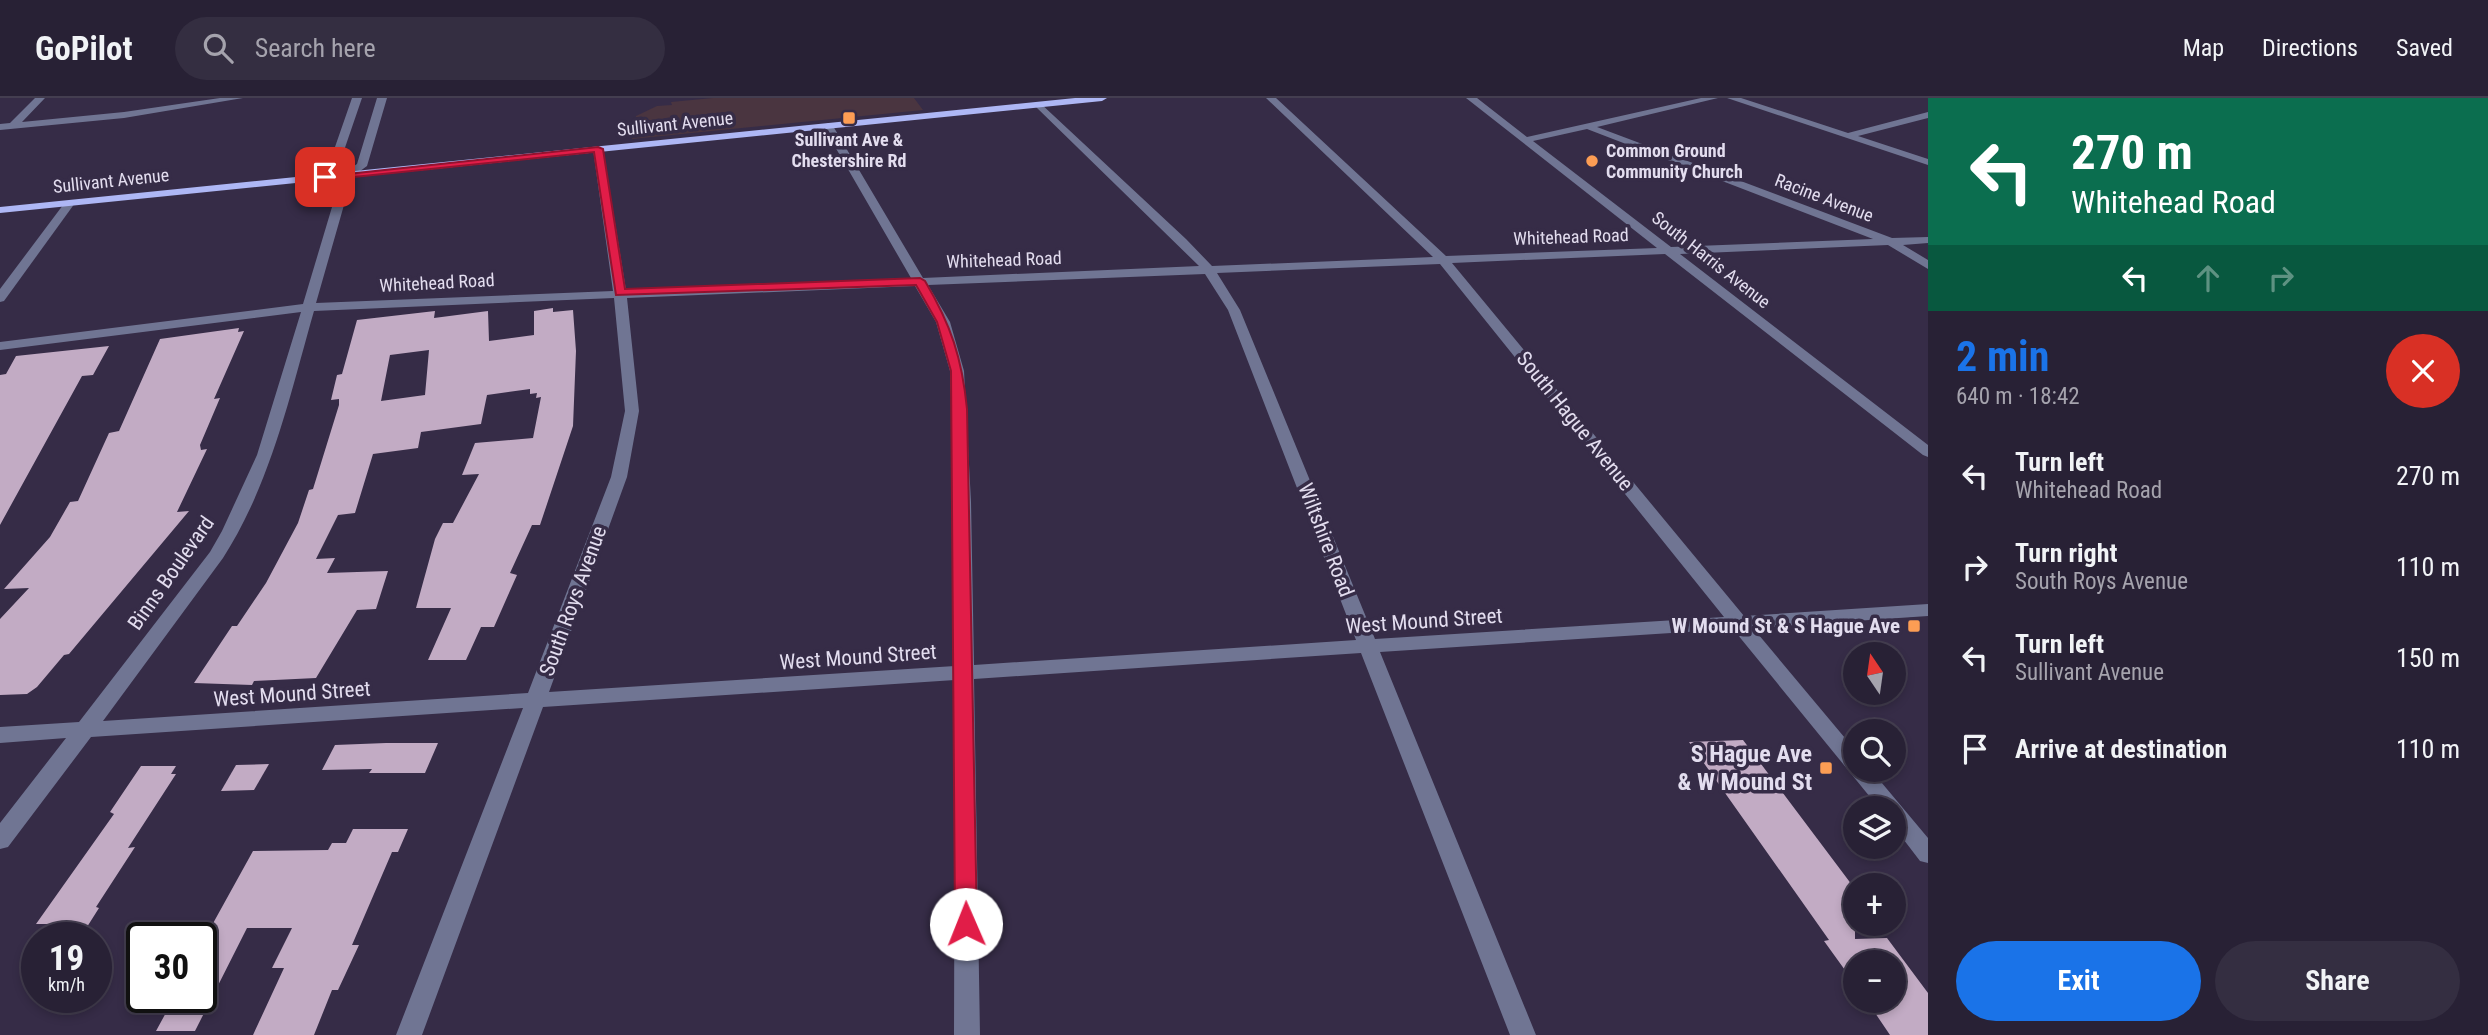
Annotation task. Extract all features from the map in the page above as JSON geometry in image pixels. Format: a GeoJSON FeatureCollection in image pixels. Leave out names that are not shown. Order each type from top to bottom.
{"type":"FeatureCollection","features":[{"type":"Feature","properties":{"kind":"main road","name":"Sullivant Avenue"},"geometry":{"type":"LineString","coordinates":[[0,210],[828,126],[1057,100],[1102,98]]}},
{"type":"Feature","properties":{"kind":"street"},"geometry":{"type":"LineString","coordinates":[[0,139],[40,98]]}},
{"type":"Feature","properties":{"kind":"street"},"geometry":{"type":"LineString","coordinates":[[0,127],[124,115],[238,98]]}},
{"type":"Feature","properties":{"kind":"street"},"geometry":{"type":"LineString","coordinates":[[346,175],[332,170],[357,98]]}},
{"type":"Feature","properties":{"kind":"street","name":"Binns Boulevard"},"geometry":{"type":"LineString","coordinates":[[0,840],[217,554],[230,531],[265,455],[346,175],[362,166],[382,98]]}},
{"type":"Feature","properties":{"kind":"street","name":"South Hague Avenue"},"geometry":{"type":"LineString","coordinates":[[1271,98],[1442,259],[1843,750]]}},
{"type":"Feature","properties":{"kind":"street","name":"South Harris Avenue"},"geometry":{"type":"LineString","coordinates":[[1471,98],[1928,452]]}},
{"type":"Feature","properties":{"kind":"street"},"geometry":{"type":"LineString","coordinates":[[1525,140],[1713,98]]}},
{"type":"Feature","properties":{"kind":"street"},"geometry":{"type":"LineString","coordinates":[[1732,98],[1928,162]]}},
{"type":"Feature","properties":{"kind":"street","name":"Wiltshire Road"},"geometry":{"type":"LineString","coordinates":[[1039,104],[1208,269],[1234,310],[1523,1035]]}},
{"type":"Feature","properties":{"kind":"street"},"geometry":{"type":"LineString","coordinates":[[1847,136],[1928,115]]}},
{"type":"Feature","properties":{"kind":"street"},"geometry":{"type":"LineString","coordinates":[[828,126],[943,322],[957,371],[962,502],[967,1035]]}},
{"type":"Feature","properties":{"kind":"street","name":"Racine Avenue"},"geometry":{"type":"LineString","coordinates":[[1587,127],[1889,241],[1928,265]]}},
{"type":"Feature","properties":{"kind":"street","name":"South Roys Avenue"},"geometry":{"type":"LineString","coordinates":[[409,1035],[619,477],[627,443],[632,411],[626,333],[598,149]]}},
{"type":"Feature","properties":{"kind":"street"},"geometry":{"type":"LineString","coordinates":[[0,298],[70,203]]}},
{"type":"Feature","properties":{"kind":"street","name":"Whitehead Road"},"geometry":{"type":"LineString","coordinates":[[0,346],[307,307],[1928,240]]}},
{"type":"Feature","properties":{"kind":"street","name":"West Mound Street"},"geometry":{"type":"LineString","coordinates":[[0,735],[1928,610]]}},
{"type":"Feature","properties":{"kind":"street"},"geometry":{"type":"LineString","coordinates":[[1869,782],[1880,796]]}},
{"type":"Feature","properties":{"kind":"street"},"geometry":{"type":"LineString","coordinates":[[1906,827],[1928,854]]}},
{"type":"Feature","properties":{"kind":"shaded area"},"geometry":{"type":"Polygon","coordinates":[[[713,98],[914,98],[923,110],[632,139],[636,116],[657,106],[672,105],[671,102],[713,98]]]}},
{"type":"Feature","properties":{"kind":"building"},"geometry":{"type":"Polygon","coordinates":[[[553,308],[553,312],[573,310],[576,351],[573,426],[540,525],[532,525],[510,573],[517,575],[494,627],[481,627],[466,660],[428,660],[451,608],[416,608],[435,539],[443,523],[453,523],[479,474],[462,475],[475,443],[533,438],[541,397],[536,398],[537,393],[530,394],[530,389],[487,395],[481,424],[421,432],[418,448],[373,454],[355,513],[338,515],[316,559],[335,558],[327,573],[388,571],[376,609],[357,610],[316,678],[254,681],[252,685],[194,683],[232,626],[237,626],[266,583],[298,523],[309,490],[313,489],[339,405],[339,399],[331,400],[337,375],[342,374],[357,320],[435,311],[434,318],[488,311],[489,341],[534,335],[534,311],[553,308]],[[429,350],[390,355],[381,401],[425,395],[429,350]]]}},
{"type":"Feature","properties":{"kind":"building"},"geometry":{"type":"Polygon","coordinates":[[[239,328],[238,332],[244,331],[214,399],[220,398],[200,445],[201,450],[207,449],[177,512],[189,511],[69,654],[64,655],[37,687],[27,694],[0,695],[0,619],[29,588],[4,589],[50,537],[70,502],[78,501],[109,433],[119,431],[160,339],[239,328]]]}},
{"type":"Feature","properties":{"kind":"building"},"geometry":{"type":"Polygon","coordinates":[[[109,346],[93,375],[82,376],[0,525],[0,375],[6,374],[16,356],[109,346]]]}},
{"type":"Feature","properties":{"kind":"building"},"geometry":{"type":"Polygon","coordinates":[[[1743,740],[1843,873],[1843,936],[1855,936],[1855,939],[1887,938],[1896,950],[1843,950],[1843,967],[1824,941],[1829,940],[1689,742],[1743,740]]]}},
{"type":"Feature","properties":{"kind":"building"},"geometry":{"type":"Polygon","coordinates":[[[438,743],[425,773],[369,773],[372,769],[322,770],[335,745],[438,743]]]}},
{"type":"Feature","properties":{"kind":"building"},"geometry":{"type":"Polygon","coordinates":[[[269,764],[254,790],[221,791],[236,765],[269,764]]]}},
{"type":"Feature","properties":{"kind":"building"},"geometry":{"type":"Polygon","coordinates":[[[141,766],[176,766],[171,774],[176,774],[128,848],[135,847],[96,907],[99,908],[90,922],[37,922],[114,814],[110,812],[141,766]]]}},
{"type":"Feature","properties":{"kind":"building"},"geometry":{"type":"Polygon","coordinates":[[[353,829],[408,829],[398,852],[392,852],[352,945],[359,945],[338,990],[332,990],[314,1035],[253,1035],[284,968],[272,968],[292,928],[247,928],[217,987],[217,922],[214,922],[253,851],[328,850],[332,843],[346,843],[353,829]]]}},
{"type":"Feature","properties":{"kind":"building"},"geometry":{"type":"Polygon","coordinates":[[[1906,963],[1928,993],[1928,1035],[1890,1035],[1875,1013],[1906,1013],[1906,963]]]}},
{"type":"Feature","properties":{"kind":"building"},"geometry":{"type":"Polygon","coordinates":[[[166,1013],[204,1013],[195,1031],[156,1031],[166,1013]]]}},
{"type":"Feature","properties":{"kind":"place","name":"Sullivant Ave & Chestershire Rd"},"geometry":{"type":"Point","coordinates":[849,118]}},
{"type":"Feature","properties":{"kind":"place","name":"Common Ground Community Church"},"geometry":{"type":"Point","coordinates":[1592,161]}},
{"type":"Feature","properties":{"kind":"place","name":"W Mound St & S Hague Ave"},"geometry":{"type":"Point","coordinates":[1914,626]}},
{"type":"Feature","properties":{"kind":"place","name":"S Hague Ave & W Mound St"},"geometry":{"type":"Point","coordinates":[1826,768]}},
{"type":"Feature","properties":{"kind":"route"},"geometry":{"type":"LineString","coordinates":[[325,177],[598,149],[620,293],[920,281],[943,322],[957,371],[960,409],[966,924]]}}]}
